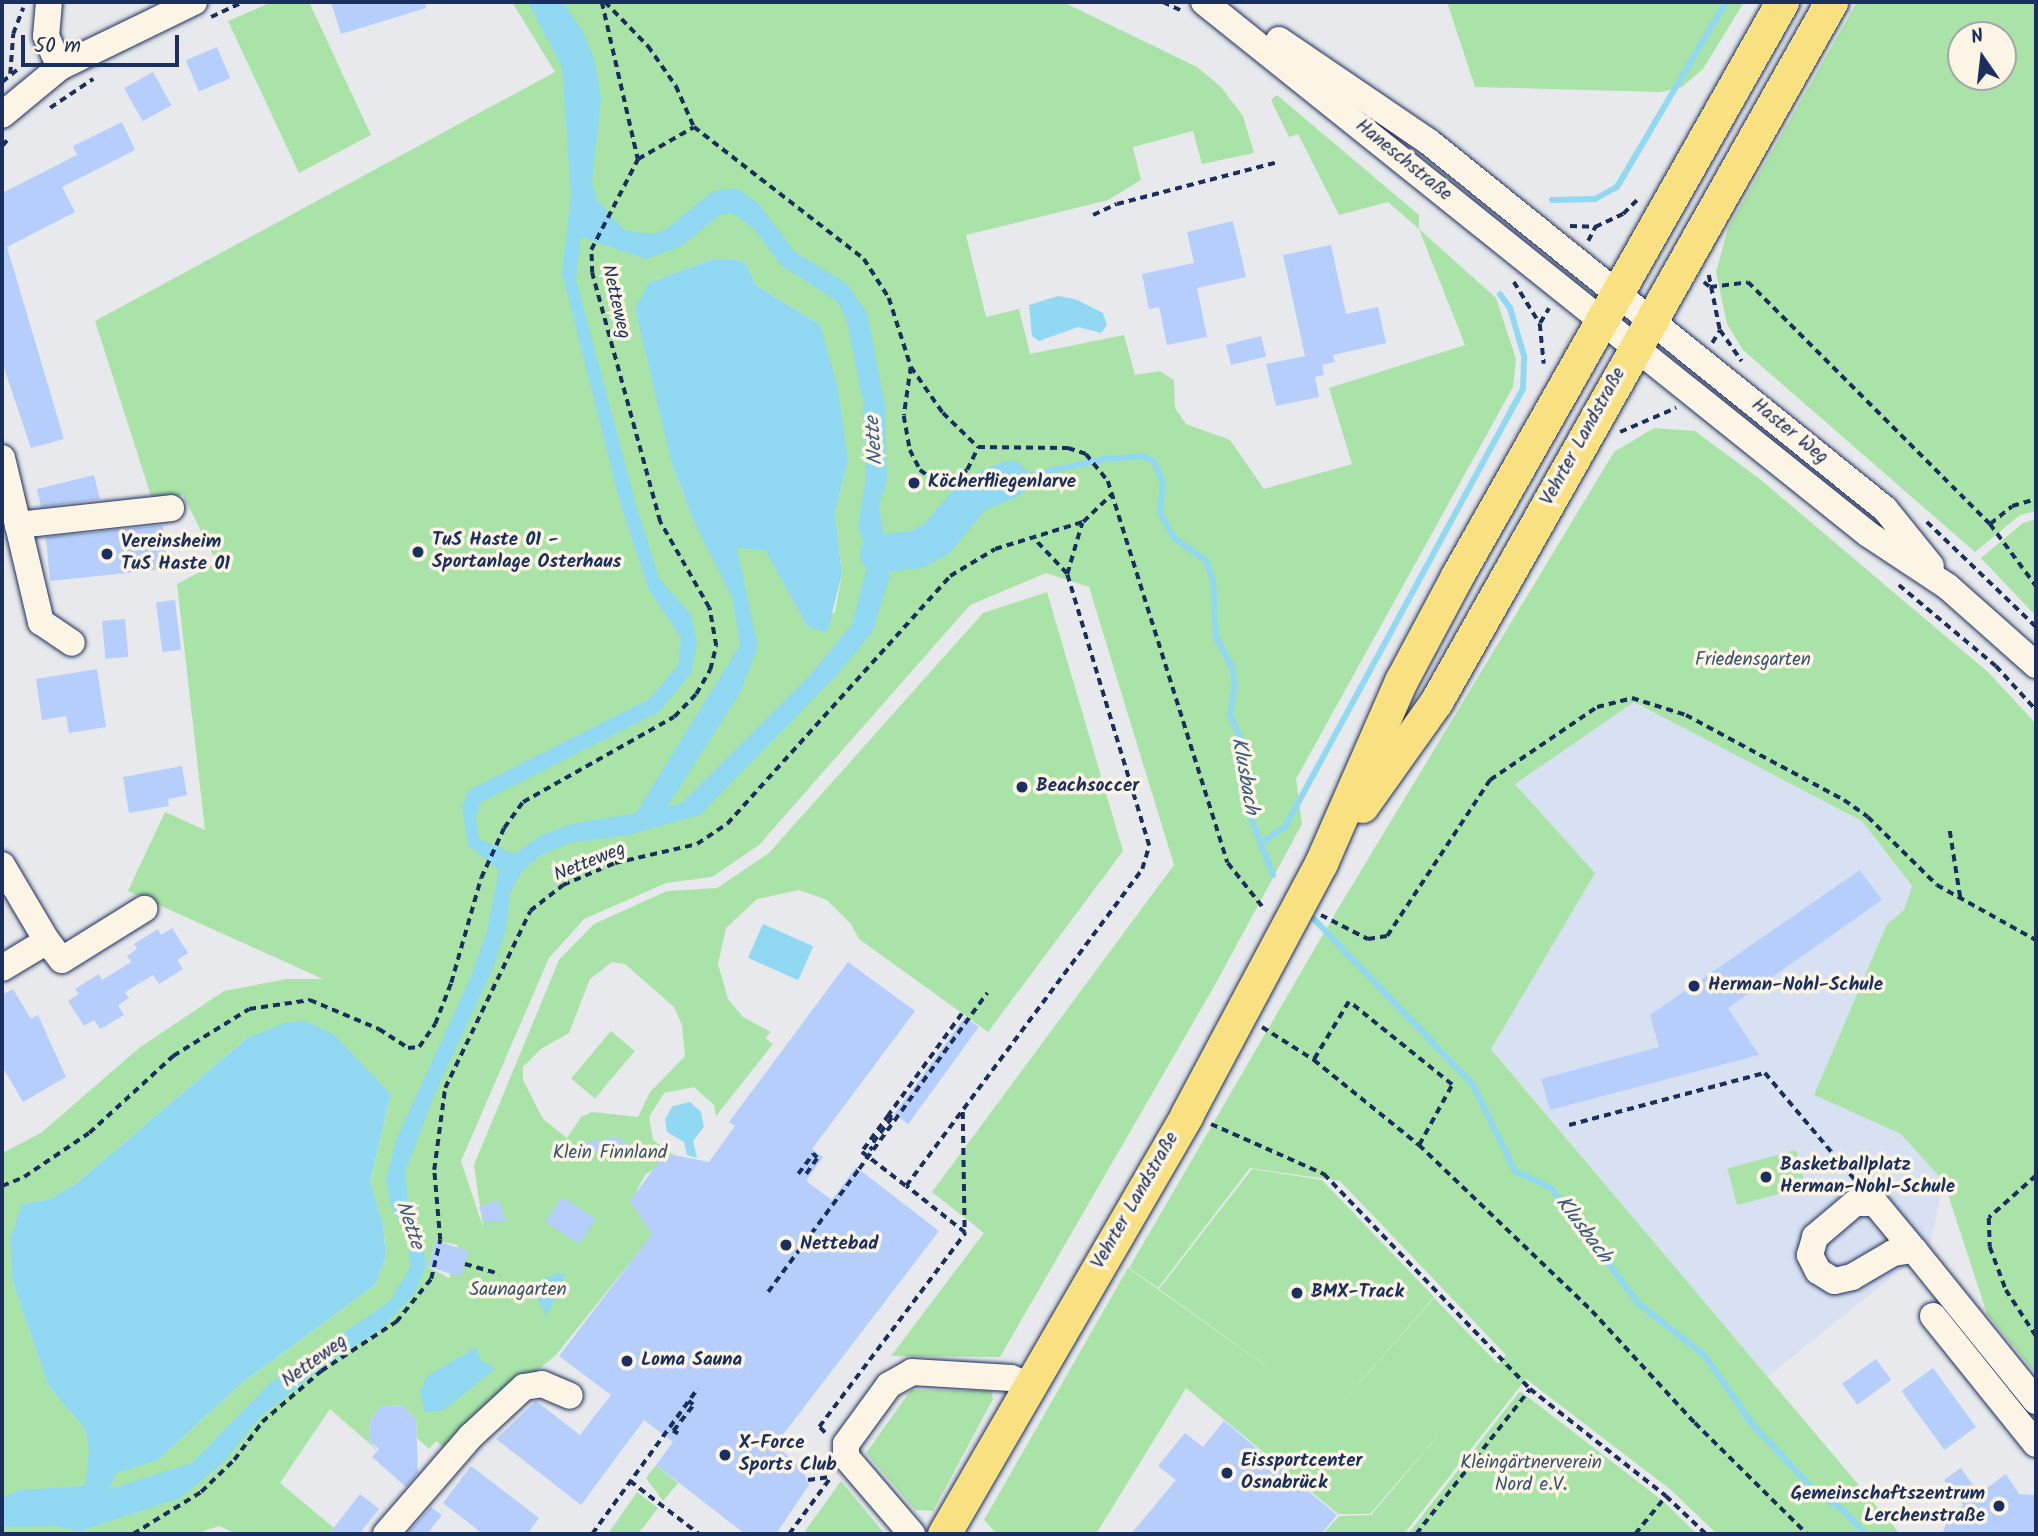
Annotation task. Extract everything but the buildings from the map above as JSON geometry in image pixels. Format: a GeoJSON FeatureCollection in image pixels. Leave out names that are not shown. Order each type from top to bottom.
{"type":"FeatureCollection","features":[{"type":"Feature","properties":{"kind":"main road","name":"Vehrter Landstraße"},"geometry":{"type":"LineString","coordinates":[[944,1534],[1186,1114],[1321,863],[1401,681],[1616,293],[1782,2]]}},
{"type":"Feature","properties":{"kind":"main road","name":"Vehrter Landstraße"},"geometry":{"type":"LineString","coordinates":[[1321,863],[1436,702],[1831,2]]}},
{"type":"Feature","properties":{"kind":"street"},"geometry":{"type":"LineString","coordinates":[[49,2],[46,36],[60,66]]}},
{"type":"Feature","properties":{"kind":"street","name":"Haneschstraße"},"geometry":{"type":"LineString","coordinates":[[1205,2],[1272,36],[1429,142],[1616,293]]}},
{"type":"Feature","properties":{"kind":"street","name":"Haneschstraße"},"geometry":{"type":"LineString","coordinates":[[1205,2],[1600,322]]}},
{"type":"Feature","properties":{"kind":"street"},"geometry":{"type":"LineString","coordinates":[[9,123],[60,66],[201,10]]}},
{"type":"Feature","properties":{"kind":"street","name":"Haster Weg"},"geometry":{"type":"LineString","coordinates":[[1616,293],[1885,509],[1947,586]]}},
{"type":"Feature","properties":{"kind":"street","name":"Haster Weg"},"geometry":{"type":"LineString","coordinates":[[1600,322],[1868,534],[1947,586],[2036,665]]}},
{"type":"Feature","properties":{"kind":"street"},"geometry":{"type":"LineString","coordinates":[[2,458],[41,622],[72,643]]}},
{"type":"Feature","properties":{"kind":"street"},"geometry":{"type":"LineString","coordinates":[[18,525],[170,508]]}},
{"type":"Feature","properties":{"kind":"street"},"geometry":{"type":"LineString","coordinates":[[2,865],[47,941],[62,960],[144,909]]}},
{"type":"Feature","properties":{"kind":"street"},"geometry":{"type":"LineString","coordinates":[[2,968],[47,941]]}},
{"type":"Feature","properties":{"kind":"street"},"geometry":{"type":"LineString","coordinates":[[1914,1251],[1894,1253],[1853,1277],[1833,1280],[1818,1272],[1810,1255],[1815,1237],[1855,1203],[1875,1203],[2036,1401]]}},
{"type":"Feature","properties":{"kind":"street"},"geometry":{"type":"LineString","coordinates":[[1933,1316],[2036,1444]]}},
{"type":"Feature","properties":{"kind":"street"},"geometry":{"type":"LineString","coordinates":[[912,1534],[839,1467],[846,1444],[898,1377],[912,1372],[1011,1378],[1029,1386]]}},
{"type":"Feature","properties":{"kind":"street"},"geometry":{"type":"LineString","coordinates":[[386,1534],[471,1436],[524,1387],[541,1384],[570,1395]]}},
{"type":"Feature","properties":{"kind":"path"},"geometry":{"type":"LineString","coordinates":[[2,82],[10,74],[13,34],[27,2]]}},
{"type":"Feature","properties":{"kind":"path"},"geometry":{"type":"LineString","coordinates":[[201,10],[243,2]]}},
{"type":"Feature","properties":{"kind":"path"},"geometry":{"type":"LineString","coordinates":[[603,2],[648,46],[676,86],[694,127],[864,259],[890,298],[911,367],[943,413],[978,447],[1068,449],[1086,454],[1108,481],[1228,863],[1282,933]]}},
{"type":"Feature","properties":{"kind":"path"},"geometry":{"type":"LineString","coordinates":[[603,2],[638,159]]}},
{"type":"Feature","properties":{"kind":"path"},"geometry":{"type":"LineString","coordinates":[[48,110],[101,73]]}},
{"type":"Feature","properties":{"kind":"path"},"geometry":{"type":"LineString","coordinates":[[2,146],[9,123]]}},
{"type":"Feature","properties":{"kind":"path","name":"Netteweg"},"geometry":{"type":"LineString","coordinates":[[2,1186],[24,1177],[89,1133],[173,1056],[249,1009],[310,1000],[379,1029],[408,1048],[419,1046],[435,1024],[451,983],[481,878],[504,828],[533,796],[674,717],[696,694],[710,670],[716,646],[709,608],[660,522],[595,285],[591,250],[610,207],[638,159],[694,127]]}},
{"type":"Feature","properties":{"kind":"path"},"geometry":{"type":"LineString","coordinates":[[1093,215],[1117,204],[1278,162]]}},
{"type":"Feature","properties":{"kind":"path"},"geometry":{"type":"LineString","coordinates":[[1595,227],[1623,214]]}},
{"type":"Feature","properties":{"kind":"path"},"geometry":{"type":"LineString","coordinates":[[1720,330],[1710,287],[1748,282],[1990,524],[2036,586]]}},
{"type":"Feature","properties":{"kind":"path"},"geometry":{"type":"LineString","coordinates":[[1540,324],[1545,344]]}},
{"type":"Feature","properties":{"kind":"path"},"geometry":{"type":"LineString","coordinates":[[911,367],[904,416],[910,450],[920,470],[935,481],[954,480],[967,470],[978,447]]}},
{"type":"Feature","properties":{"kind":"path"},"geometry":{"type":"LineString","coordinates":[[1620,431],[1674,412]]}},
{"type":"Feature","properties":{"kind":"path","name":"Netteweg"},"geometry":{"type":"LineString","coordinates":[[133,1534],[201,1492],[234,1460],[262,1422],[321,1371],[396,1322],[430,1279],[440,1240],[434,1170],[445,1088],[530,911],[563,885],[615,863],[697,844],[727,824],[950,576],[995,549],[1035,539],[1083,522],[1111,495]]}},
{"type":"Feature","properties":{"kind":"path"},"geometry":{"type":"LineString","coordinates":[[1990,524],[2012,506],[2036,499]]}},
{"type":"Feature","properties":{"kind":"path"},"geometry":{"type":"LineString","coordinates":[[1068,575],[1083,522]]}},
{"type":"Feature","properties":{"kind":"path"},"geometry":{"type":"LineString","coordinates":[[906,1186],[1142,869],[1149,846],[1068,575],[1035,539]]}},
{"type":"Feature","properties":{"kind":"path"},"geometry":{"type":"LineString","coordinates":[[1313,911],[1368,939],[1387,936],[1490,780],[1597,707],[1632,698],[1686,715],[1844,800],[1961,901],[2036,940]]}},
{"type":"Feature","properties":{"kind":"path"},"geometry":{"type":"LineString","coordinates":[[1950,831],[1961,901]]}},
{"type":"Feature","properties":{"kind":"path"},"geometry":{"type":"LineString","coordinates":[[872,1148],[987,993]]}},
{"type":"Feature","properties":{"kind":"path"},"geometry":{"type":"LineString","coordinates":[[1314,1060],[1349,1002],[1452,1085],[1419,1145]]}},
{"type":"Feature","properties":{"kind":"path"},"geometry":{"type":"LineString","coordinates":[[1240,1013],[1314,1060],[1419,1145],[1592,1311],[1685,1413],[1807,1534]]}},
{"type":"Feature","properties":{"kind":"path"},"geometry":{"type":"LineString","coordinates":[[962,1014],[862,1152],[965,1233]]}},
{"type":"Feature","properties":{"kind":"path"},"geometry":{"type":"LineString","coordinates":[[1569,1125],[1765,1073],[1875,1203]]}},
{"type":"Feature","properties":{"kind":"path"},"geometry":{"type":"LineString","coordinates":[[839,1467],[819,1427],[965,1233],[963,1110]]}},
{"type":"Feature","properties":{"kind":"path"},"geometry":{"type":"LineString","coordinates":[[1186,1114],[1324,1174],[1530,1389],[1666,1496],[1706,1534]]}},
{"type":"Feature","properties":{"kind":"path"},"geometry":{"type":"LineString","coordinates":[[768,1292],[859,1169],[892,1118],[889,1115]]}},
{"type":"Feature","properties":{"kind":"path"},"geometry":{"type":"LineString","coordinates":[[801,1172],[817,1157]]}},
{"type":"Feature","properties":{"kind":"path"},"geometry":{"type":"LineString","coordinates":[[2036,1176],[1989,1218],[1990,1247],[2006,1290],[2036,1336]]}},
{"type":"Feature","properties":{"kind":"path"},"geometry":{"type":"LineString","coordinates":[[465,1264],[500,1274]]}},
{"type":"Feature","properties":{"kind":"path"},"geometry":{"type":"LineString","coordinates":[[592,1534],[698,1388]]}},
{"type":"Feature","properties":{"kind":"path"},"geometry":{"type":"LineString","coordinates":[[1416,1534],[1530,1389]]}},
{"type":"Feature","properties":{"kind":"path"},"geometry":{"type":"LineString","coordinates":[[668,1428],[676,1433],[693,1405],[688,1401]]}},
{"type":"Feature","properties":{"kind":"path"},"geometry":{"type":"LineString","coordinates":[[808,1480],[839,1467]]}},
{"type":"Feature","properties":{"kind":"path"},"geometry":{"type":"LineString","coordinates":[[789,1534],[839,1467]]}},
{"type":"Feature","properties":{"kind":"path"},"geometry":{"type":"LineString","coordinates":[[630,1481],[699,1534]]}},
{"type":"Feature","properties":{"kind":"path"},"geometry":{"type":"LineString","coordinates":[[1635,1534],[1666,1496]]}},
{"type":"Feature","properties":{"kind":"shaded area","name":"Herman-Nohl-Schule"},"geometry":{"type":"Polygon","coordinates":[[[1634,702],[1862,821],[1912,887],[1904,910],[1887,924],[1814,1095],[1901,1134],[1944,1182],[1929,1247],[1767,1377],[1491,1048],[1595,873],[1515,783],[1634,702]]]}},
{"type":"Feature","properties":{"kind":"green space"},"geometry":{"type":"Polygon","coordinates":[[[272,2],[309,2],[371,135],[299,173],[228,21],[272,2]]]}},
{"type":"Feature","properties":{"kind":"green space"},"geometry":{"type":"Polygon","coordinates":[[[512,2],[1063,2],[1197,67],[1221,87],[1243,116],[1254,153],[1202,164],[1193,131],[1133,147],[1141,180],[1108,200],[966,235],[986,317],[1019,309],[1030,354],[1124,335],[1135,375],[1160,371],[1174,380],[1175,408],[1186,424],[1230,440],[1264,489],[1352,464],[1329,388],[1465,345],[1419,229],[1496,298],[1516,359],[1513,387],[1296,779],[1302,824],[1216,983],[1000,1357],[891,1356],[984,1233],[932,1192],[1174,865],[1089,587],[1046,573],[970,605],[759,845],[712,877],[666,883],[584,919],[549,958],[461,1161],[483,1227],[474,1165],[559,960],[594,924],[667,891],[717,888],[769,853],[983,613],[1047,592],[1123,851],[988,1032],[859,939],[851,924],[827,900],[799,890],[757,899],[726,928],[718,964],[728,999],[743,1017],[771,1032],[765,1038],[773,1044],[716,1116],[714,1105],[694,1087],[664,1093],[649,1117],[653,1140],[674,1155],[645,1175],[637,1190],[636,1209],[660,1225],[556,1355],[444,1448],[436,1441],[429,1449],[417,1438],[416,1419],[401,1405],[382,1406],[369,1421],[370,1441],[378,1451],[330,1409],[280,1483],[334,1528],[327,1534],[232,1532],[219,1526],[195,1534],[2,1534],[2,1153],[41,1133],[139,1048],[224,991],[287,979],[323,979],[128,891],[165,812],[205,830],[177,584],[217,563],[183,495],[152,499],[95,321],[555,72],[512,2]],[[712,259],[649,283],[672,464],[693,520],[713,552],[745,547],[765,549],[807,626],[835,612],[842,574],[835,513],[848,460],[820,325],[756,285],[746,264],[712,259]],[[612,962],[590,979],[569,1033],[541,1049],[523,1067],[523,1080],[543,1119],[567,1138],[581,1117],[592,1112],[638,1117],[650,1092],[685,1056],[682,1025],[674,1007],[625,964],[612,962]],[[247,1038],[78,1182],[50,1199],[22,1204],[13,1283],[48,1385],[86,1431],[158,1460],[243,1382],[375,1285],[386,1257],[383,1224],[370,1183],[391,1094],[368,1073],[247,1038]],[[436,1241],[428,1267],[449,1278],[458,1245],[436,1241]]]}},
{"type":"Feature","properties":{"kind":"green space"},"geometry":{"type":"Polygon","coordinates":[[[1447,2],[1744,2],[1703,69],[1682,87],[1661,92],[1475,87],[1447,2]]]}},
{"type":"Feature","properties":{"kind":"green space"},"geometry":{"type":"Polygon","coordinates":[[[1857,2],[2036,2],[2036,511],[2020,515],[1975,552],[1743,350],[1727,324],[1716,272],[1728,228],[1857,2]]]}},
{"type":"Feature","properties":{"kind":"green space"},"geometry":{"type":"Polygon","coordinates":[[[1277,95],[1419,215],[1419,229],[1388,202],[1339,215],[1298,134],[1289,137],[1271,100],[1277,95]]]}},
{"type":"Feature","properties":{"kind":"green space","name":"Friedensgarten"},"geometry":{"type":"Polygon","coordinates":[[[1654,428],[1695,431],[1761,480],[1989,673],[2036,724],[2036,1374],[1987,1314],[1944,1182],[1901,1134],[1814,1095],[1887,924],[1904,910],[1912,886],[1862,821],[1634,702],[1515,784],[1595,873],[1491,1049],[1900,1534],[1717,1534],[1671,1490],[1526,1379],[1404,1534],[1323,1534],[1339,1516],[1371,1515],[1440,1433],[1370,1514],[1338,1514],[1186,1388],[1096,1534],[997,1534],[984,1520],[1128,1268],[1284,1379],[1159,1289],[1252,1169],[1322,1180],[1434,1297],[1332,1414],[1434,1298],[1498,1364],[1506,1355],[1340,1181],[1250,1168],[1158,1288],[1129,1268],[1336,912],[1614,452],[1654,428]]]}},
{"type":"Feature","properties":{"kind":"green space"},"geometry":{"type":"Polygon","coordinates":[[[2036,519],[2036,616],[1981,558],[2023,523],[2036,519]]]}},
{"type":"Feature","properties":{"kind":"green space"},"geometry":{"type":"Polygon","coordinates":[[[611,1031],[635,1051],[595,1098],[571,1078],[611,1031]]]}},
{"type":"Feature","properties":{"kind":"green space","name":"Basketballplatz Herman-Nohl-Schule"},"geometry":{"type":"Polygon","coordinates":[[[1796,1150],[1806,1187],[1737,1205],[1727,1168],[1796,1150]]]}},
{"type":"Feature","properties":{"kind":"green space"},"geometry":{"type":"Polygon","coordinates":[[[911,1390],[991,1391],[993,1399],[933,1511],[915,1510],[866,1453],[911,1390]]]}},
{"type":"Feature","properties":{"kind":"green space","name":"Kleingärtnerverein Nord e.V."},"geometry":{"type":"Polygon","coordinates":[[[1520,1391],[1663,1501],[1697,1534],[1408,1534],[1520,1391]]]}},
{"type":"Feature","properties":{"kind":"green space"},"geometry":{"type":"Polygon","coordinates":[[[656,1465],[678,1483],[663,1501],[646,1478],[656,1465]]]}},
{"type":"Feature","properties":{"kind":"green space"},"geometry":{"type":"Polygon","coordinates":[[[841,1481],[885,1534],[803,1534],[841,1481]]]}},
{"type":"Feature","properties":{"kind":"green space"},"geometry":{"type":"Polygon","coordinates":[[[637,1492],[658,1508],[638,1534],[608,1534],[637,1492]]]}},
{"type":"Feature","properties":{"kind":"water","name":"Nette"},"geometry":{"type":"Polygon","coordinates":[[[528,2],[562,2],[583,31],[595,62],[601,99],[592,181],[597,200],[624,230],[651,234],[665,230],[713,191],[736,188],[759,204],[795,252],[847,284],[867,313],[885,404],[887,479],[879,505],[890,575],[873,631],[837,675],[700,815],[628,835],[570,843],[543,854],[522,871],[510,893],[506,928],[494,966],[435,1093],[405,1172],[408,1203],[422,1234],[426,1265],[415,1293],[381,1329],[323,1366],[259,1418],[223,1463],[180,1498],[80,1531],[55,1526],[3,1527],[2,1498],[19,1490],[85,1486],[89,1453],[86,1431],[48,1385],[13,1283],[10,1240],[22,1204],[50,1199],[78,1182],[247,1038],[285,1023],[306,1021],[333,1034],[391,1094],[370,1182],[383,1224],[386,1257],[375,1285],[243,1382],[158,1460],[116,1473],[110,1489],[192,1463],[271,1382],[390,1301],[410,1268],[410,1240],[391,1207],[386,1179],[397,1138],[470,979],[487,931],[499,870],[468,845],[462,807],[469,790],[649,699],[678,665],[681,638],[649,590],[621,506],[562,273],[571,195],[562,67],[528,2]],[[732,213],[720,215],[680,247],[646,259],[581,237],[576,279],[635,501],[659,578],[691,615],[697,642],[691,673],[659,712],[480,803],[476,817],[478,838],[514,854],[543,834],[572,824],[636,813],[740,645],[732,597],[693,520],[672,464],[635,308],[649,283],[712,259],[737,260],[746,264],[756,285],[820,325],[837,384],[848,460],[835,513],[842,574],[827,633],[807,626],[765,550],[737,548],[758,647],[740,693],[667,807],[682,803],[811,674],[852,624],[869,560],[858,527],[866,476],[863,401],[847,322],[838,302],[782,266],[753,228],[732,213]]]}},
{"type":"Feature","properties":{"kind":"water"},"geometry":{"type":"Polygon","coordinates":[[[1058,296],[1075,299],[1103,313],[1107,325],[1101,333],[1078,327],[1039,341],[1032,336],[1029,305],[1058,296]]]}},
{"type":"Feature","properties":{"kind":"water"},"geometry":{"type":"Polygon","coordinates":[[[763,924],[813,946],[798,980],[748,958],[763,924]]]}},
{"type":"Feature","properties":{"kind":"water"},"geometry":{"type":"Polygon","coordinates":[[[690,1102],[701,1112],[704,1127],[693,1141],[697,1158],[687,1155],[684,1142],[667,1132],[665,1119],[673,1106],[690,1102]]]}},
{"type":"Feature","properties":{"kind":"water"},"geometry":{"type":"Polygon","coordinates":[[[557,1273],[565,1274],[547,1316],[535,1295],[542,1280],[557,1273]]]}},
{"type":"Feature","properties":{"kind":"water"},"geometry":{"type":"Polygon","coordinates":[[[477,1347],[481,1361],[496,1368],[444,1410],[424,1412],[420,1391],[427,1376],[477,1347]]]}},
{"type":"Feature","properties":{"kind":"waterway"},"geometry":{"type":"LineString","coordinates":[[1552,200],[1595,199],[1617,187],[1726,2]]}},
{"type":"Feature","properties":{"kind":"waterway"},"geometry":{"type":"LineString","coordinates":[[1261,843],[1285,827],[1523,388],[1524,356],[1510,308],[1500,294]]}},
{"type":"Feature","properties":{"kind":"waterway","name":"Klusbach"},"geometry":{"type":"LineString","coordinates":[[1009,480],[1104,459],[1144,456],[1154,462],[1163,482],[1160,512],[1174,538],[1206,560],[1213,581],[1216,637],[1232,667],[1235,686],[1230,715],[1242,742],[1247,808],[1273,875]]}},
{"type":"Feature","properties":{"kind":"waterway","name":"Klusbach"},"geometry":{"type":"LineString","coordinates":[[879,554],[917,549],[937,539],[974,494],[1009,480]]}},
{"type":"Feature","properties":{"kind":"waterway","name":"Klusbach"},"geometry":{"type":"LineString","coordinates":[[1314,919],[1473,1085],[1515,1171],[1551,1188],[1639,1304],[1705,1356],[1752,1424],[1815,1491],[1842,1509],[1865,1534]]}},
{"type":"Feature","properties":{"kind":"place","name":"Köcherfliegenlarve"},"geometry":{"type":"Point","coordinates":[914,483]}},
{"type":"Feature","properties":{"kind":"place","name":"TuS Haste 01 - Sportanlage Osterhaus"},"geometry":{"type":"Point","coordinates":[418,552]}},
{"type":"Feature","properties":{"kind":"place","name":"Vereinsheim TuS Haste 01"},"geometry":{"type":"Point","coordinates":[107,554]}},
{"type":"Feature","properties":{"kind":"place","name":"Beachsoccer"},"geometry":{"type":"Point","coordinates":[1022,787]}},
{"type":"Feature","properties":{"kind":"place","name":"Herman-Nohl-Schule"},"geometry":{"type":"Point","coordinates":[1694,986]}},
{"type":"Feature","properties":{"kind":"place","name":"Basketballplatz Herman-Nohl-Schule"},"geometry":{"type":"Point","coordinates":[1766,1177]}},
{"type":"Feature","properties":{"kind":"place","name":"Nettebad"},"geometry":{"type":"Point","coordinates":[786,1245]}},
{"type":"Feature","properties":{"kind":"place","name":"BMX-Track"},"geometry":{"type":"Point","coordinates":[1297,1293]}},
{"type":"Feature","properties":{"kind":"place","name":"Loma Sauna"},"geometry":{"type":"Point","coordinates":[627,1361]}},
{"type":"Feature","properties":{"kind":"place","name":"X-Force Sports Club"},"geometry":{"type":"Point","coordinates":[725,1455]}},
{"type":"Feature","properties":{"kind":"place","name":"Eissportcenter Osnabrück"},"geometry":{"type":"Point","coordinates":[1227,1473]}},
{"type":"Feature","properties":{"kind":"place","name":"Gemeinschaftszentrum Lerchenstraße"},"geometry":{"type":"Point","coordinates":[1999,1506]}},
{"type":"Feature","properties":{"kind":"park label","name":"Klein Finnland"},"geometry":{"type":"Point","coordinates":[610,1154]}},
{"type":"Feature","properties":{"kind":"park label","name":"Saunagarten"},"geometry":{"type":"Point","coordinates":[518,1291]}}]}
